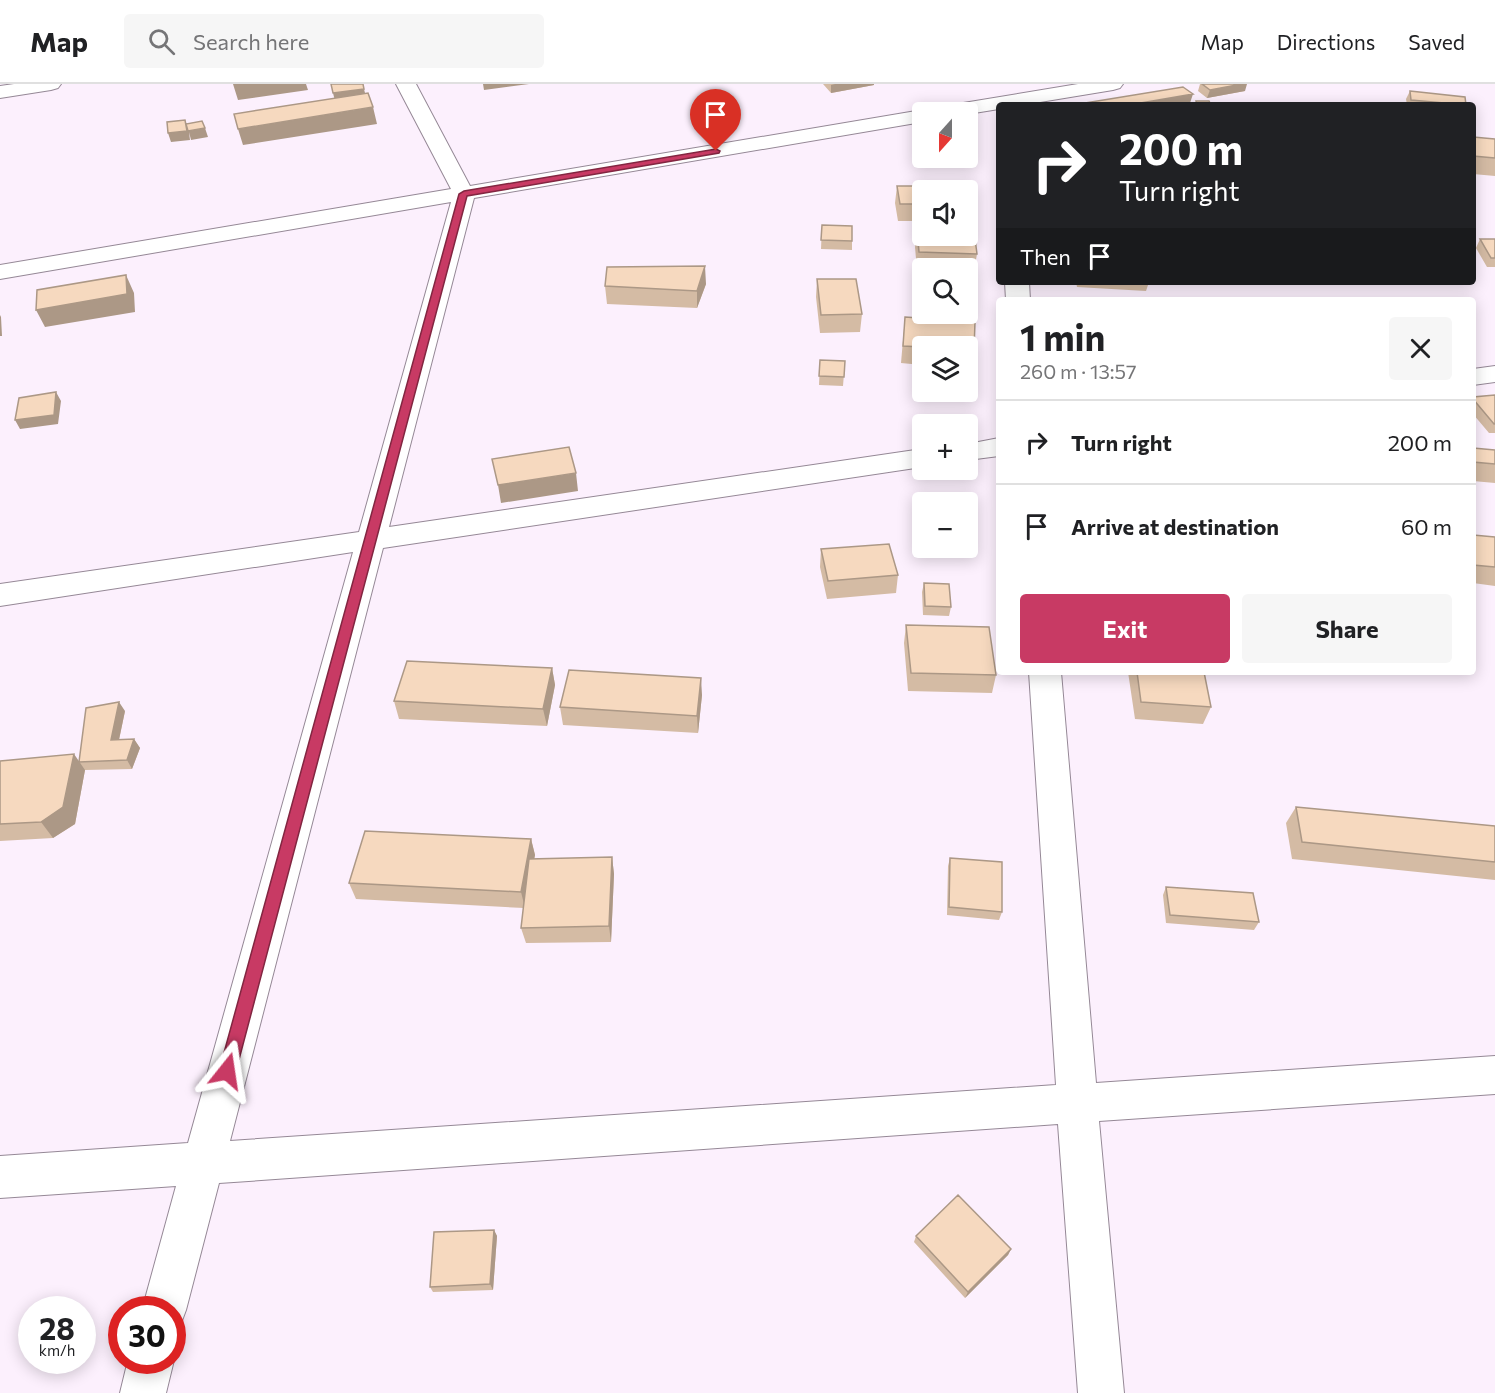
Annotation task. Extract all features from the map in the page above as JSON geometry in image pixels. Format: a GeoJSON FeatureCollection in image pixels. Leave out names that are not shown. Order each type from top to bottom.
{"type":"FeatureCollection","features":[{"type":"Feature","properties":{"kind":"street"},"geometry":{"type":"LineString","coordinates":[[0,92],[51,84]]}},
{"type":"Feature","properties":{"kind":"street"},"geometry":{"type":"LineString","coordinates":[[168,1296],[464,194],[406,84]]}},
{"type":"Feature","properties":{"kind":"street"},"geometry":{"type":"LineString","coordinates":[[984,84],[1002,102]]}},
{"type":"Feature","properties":{"kind":"street"},"geometry":{"type":"LineString","coordinates":[[1015,102],[1113,84]]}},
{"type":"Feature","properties":{"kind":"street"},"geometry":{"type":"LineString","coordinates":[[978,108],[996,105]]}},
{"type":"Feature","properties":{"kind":"street"},"geometry":{"type":"LineString","coordinates":[[0,273],[912,118]]}},
{"type":"Feature","properties":{"kind":"street"},"geometry":{"type":"LineString","coordinates":[[1476,377],[1495,374]]}},
{"type":"Feature","properties":{"kind":"street"},"geometry":{"type":"LineString","coordinates":[[978,450],[996,447]]}},
{"type":"Feature","properties":{"kind":"street"},"geometry":{"type":"LineString","coordinates":[[0,595],[912,460]]}},
{"type":"Feature","properties":{"kind":"street"},"geometry":{"type":"LineString","coordinates":[[1045,675],[1101,1393]]}},
{"type":"Feature","properties":{"kind":"street"},"geometry":{"type":"LineString","coordinates":[[0,1177],[1495,1076]]}},
{"type":"Feature","properties":{"kind":"street"},"geometry":{"type":"LineString","coordinates":[[143,1393],[148,1374]]}},
{"type":"Feature","properties":{"kind":"building"},"geometry":{"type":"Polygon","coordinates":[[[331,84],[363,84],[364,89],[333,93],[331,84]]]}},
{"type":"Feature","properties":{"kind":"building"},"geometry":{"type":"Polygon","coordinates":[[[1202,84],[1242,84],[1210,90],[1202,84]]]}},
{"type":"Feature","properties":{"kind":"building"},"geometry":{"type":"Polygon","coordinates":[[[1183,87],[1193,94],[1146,102],[1091,102],[1183,87]]]}},
{"type":"Feature","properties":{"kind":"building"},"geometry":{"type":"Polygon","coordinates":[[[1410,91],[1465,97],[1466,102],[1433,102],[1411,100],[1410,91]]]}},
{"type":"Feature","properties":{"kind":"building"},"geometry":{"type":"Polygon","coordinates":[[[368,93],[373,107],[238,129],[234,114],[368,93]]]}},
{"type":"Feature","properties":{"kind":"building"},"geometry":{"type":"Polygon","coordinates":[[[185,120],[187,131],[168,133],[167,122],[185,120]]]}},
{"type":"Feature","properties":{"kind":"building"},"geometry":{"type":"Polygon","coordinates":[[[202,121],[205,128],[188,131],[186,124],[202,121]]]}},
{"type":"Feature","properties":{"kind":"building"},"geometry":{"type":"Polygon","coordinates":[[[1476,137],[1495,139],[1495,158],[1476,156],[1476,137]]]}},
{"type":"Feature","properties":{"kind":"building"},"geometry":{"type":"Polygon","coordinates":[[[897,186],[912,186],[912,204],[900,204],[897,186]]]}},
{"type":"Feature","properties":{"kind":"building"},"geometry":{"type":"Polygon","coordinates":[[[822,225],[852,226],[852,241],[821,240],[822,225]]]}},
{"type":"Feature","properties":{"kind":"building"},"geometry":{"type":"Polygon","coordinates":[[[1480,239],[1495,239],[1495,258],[1491,258],[1480,239]]]}},
{"type":"Feature","properties":{"kind":"building"},"geometry":{"type":"Polygon","coordinates":[[[918,246],[976,246],[977,254],[919,252],[918,246]]]}},
{"type":"Feature","properties":{"kind":"building"},"geometry":{"type":"Polygon","coordinates":[[[705,266],[697,291],[605,286],[607,267],[705,266]]]}},
{"type":"Feature","properties":{"kind":"building"},"geometry":{"type":"Polygon","coordinates":[[[126,275],[127,294],[36,310],[37,290],[126,275]]]}},
{"type":"Feature","properties":{"kind":"building"},"geometry":{"type":"Polygon","coordinates":[[[817,279],[856,279],[862,314],[821,315],[817,279]]]}},
{"type":"Feature","properties":{"kind":"building"},"geometry":{"type":"Polygon","coordinates":[[[905,317],[912,318],[912,324],[975,324],[974,336],[912,336],[912,346],[903,346],[905,317]]]}},
{"type":"Feature","properties":{"kind":"building"},"geometry":{"type":"Polygon","coordinates":[[[820,360],[845,361],[844,377],[819,376],[820,360]]]}},
{"type":"Feature","properties":{"kind":"building"},"geometry":{"type":"Polygon","coordinates":[[[56,392],[54,415],[15,420],[19,398],[56,392]]]}},
{"type":"Feature","properties":{"kind":"building"},"geometry":{"type":"Polygon","coordinates":[[[1495,395],[1495,424],[1476,403],[1476,397],[1495,395]]]}},
{"type":"Feature","properties":{"kind":"building"},"geometry":{"type":"Polygon","coordinates":[[[569,447],[576,473],[498,485],[492,459],[569,447]]]}},
{"type":"Feature","properties":{"kind":"building"},"geometry":{"type":"Polygon","coordinates":[[[1476,448],[1495,450],[1495,464],[1476,462],[1476,448]]]}},
{"type":"Feature","properties":{"kind":"building"},"geometry":{"type":"Polygon","coordinates":[[[1476,535],[1495,537],[1495,567],[1476,565],[1476,535]]]}},
{"type":"Feature","properties":{"kind":"building"},"geometry":{"type":"Polygon","coordinates":[[[889,544],[898,575],[828,581],[821,549],[889,544]]]}},
{"type":"Feature","properties":{"kind":"building"},"geometry":{"type":"Polygon","coordinates":[[[924,583],[949,584],[951,607],[925,606],[924,583]]]}},
{"type":"Feature","properties":{"kind":"building"},"geometry":{"type":"Polygon","coordinates":[[[906,625],[989,627],[996,675],[911,673],[906,625]]]}},
{"type":"Feature","properties":{"kind":"building"},"geometry":{"type":"Polygon","coordinates":[[[407,661],[552,668],[543,709],[394,701],[407,661]]]}},
{"type":"Feature","properties":{"kind":"building"},"geometry":{"type":"Polygon","coordinates":[[[569,670],[701,678],[697,716],[560,707],[569,670]]]}},
{"type":"Feature","properties":{"kind":"building"},"geometry":{"type":"Polygon","coordinates":[[[1137,675],[1205,675],[1211,707],[1141,702],[1137,675]]]}},
{"type":"Feature","properties":{"kind":"building"},"geometry":{"type":"Polygon","coordinates":[[[119,702],[111,740],[134,739],[127,760],[79,762],[86,708],[119,702]]]}},
{"type":"Feature","properties":{"kind":"building"},"geometry":{"type":"Polygon","coordinates":[[[74,754],[63,807],[41,822],[0,824],[0,761],[74,754]]]}},
{"type":"Feature","properties":{"kind":"building"},"geometry":{"type":"Polygon","coordinates":[[[1296,807],[1495,826],[1495,862],[1302,842],[1296,807]]]}},
{"type":"Feature","properties":{"kind":"building"},"geometry":{"type":"Polygon","coordinates":[[[365,831],[531,839],[521,892],[349,883],[365,831]]]}},
{"type":"Feature","properties":{"kind":"building"},"geometry":{"type":"Polygon","coordinates":[[[612,857],[609,926],[521,928],[529,859],[612,857]]]}},
{"type":"Feature","properties":{"kind":"building"},"geometry":{"type":"Polygon","coordinates":[[[950,858],[1002,862],[1002,912],[949,907],[950,858]]]}},
{"type":"Feature","properties":{"kind":"building"},"geometry":{"type":"Polygon","coordinates":[[[1166,887],[1253,893],[1259,922],[1170,915],[1166,887]]]}},
{"type":"Feature","properties":{"kind":"building"},"geometry":{"type":"Polygon","coordinates":[[[958,1195],[1011,1249],[968,1292],[916,1236],[958,1195]]]}},
{"type":"Feature","properties":{"kind":"building"},"geometry":{"type":"Polygon","coordinates":[[[494,1230],[490,1284],[430,1287],[434,1232],[494,1230]]]}},
{"type":"Feature","properties":{"kind":"route"},"geometry":{"type":"LineString","coordinates":[[227,1071],[464,194],[716,151]]}}]}
